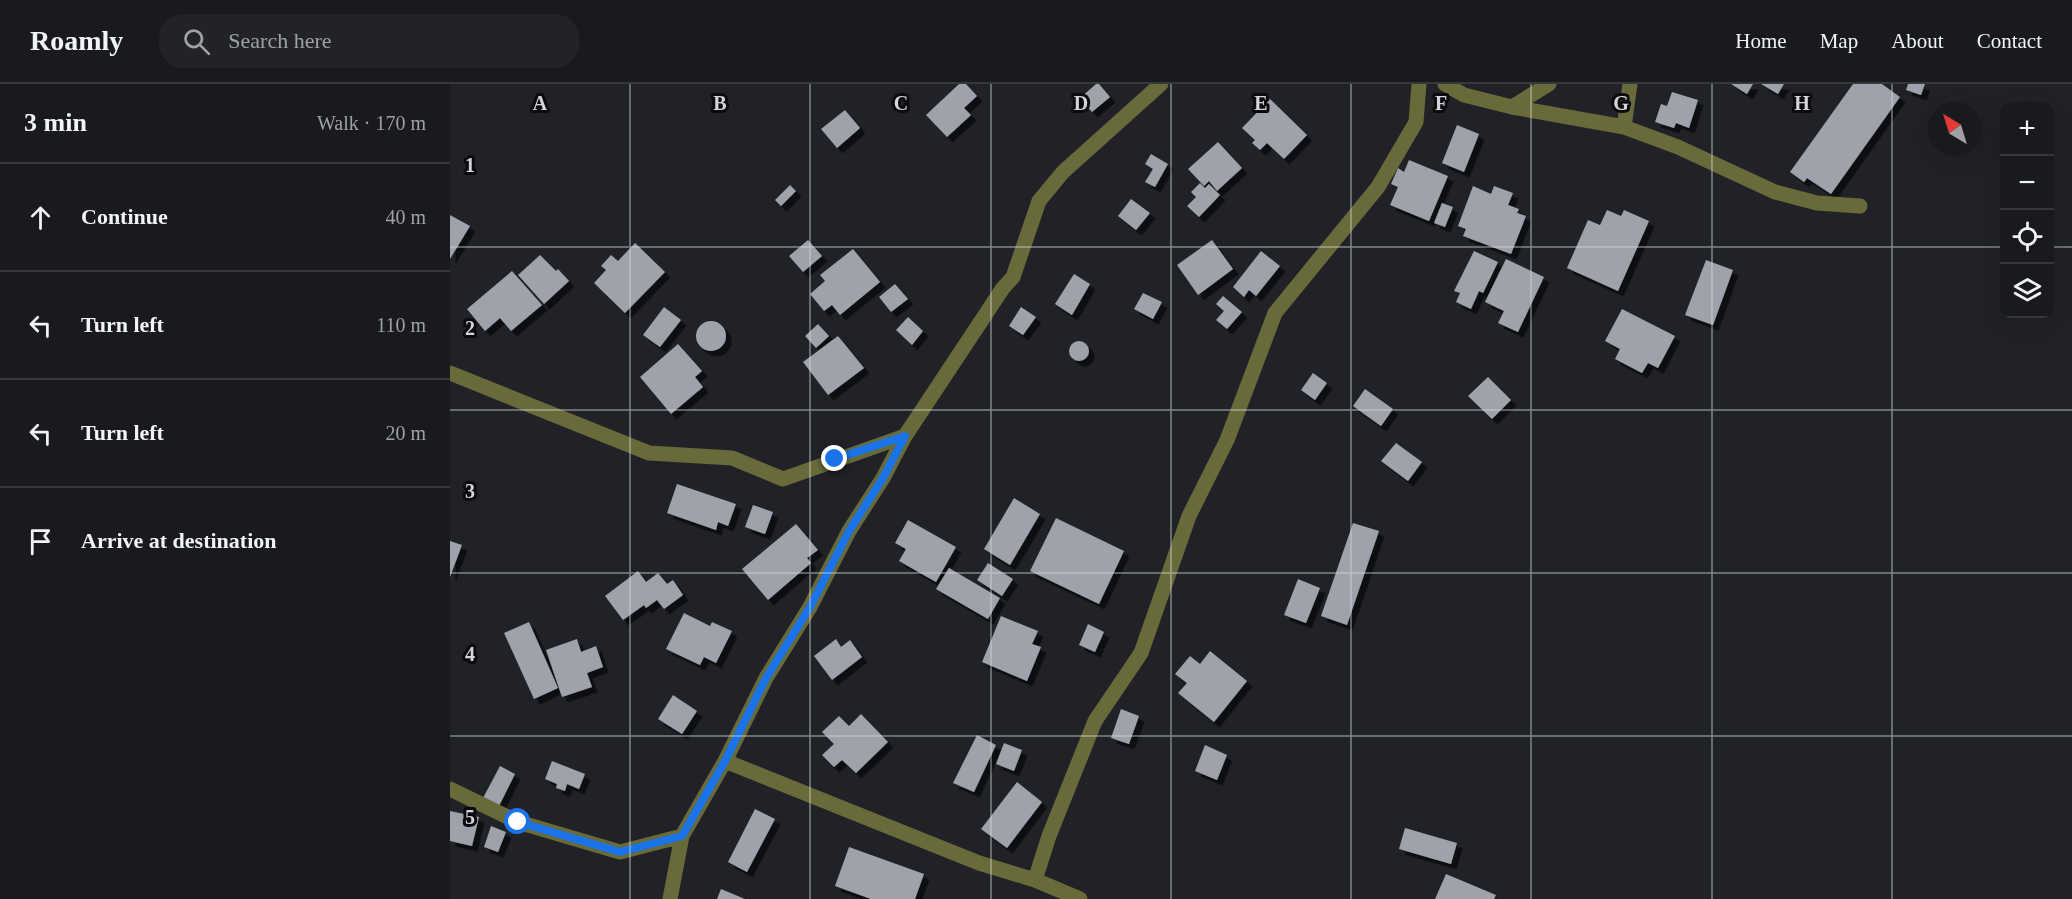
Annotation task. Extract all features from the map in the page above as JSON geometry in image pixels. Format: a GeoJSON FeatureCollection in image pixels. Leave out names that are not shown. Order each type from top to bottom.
{"type":"FeatureCollection","features":[{"type":"Feature","properties":{"kind":"street"},"geometry":{"type":"LineString","coordinates":[[670,899],[682,836],[725,761],[766,678],[810,607],[849,531],[883,478],[905,436],[1003,288],[1013,278],[1039,201],[1063,172],[1161,84]]}},
{"type":"Feature","properties":{"kind":"street"},"geometry":{"type":"LineString","coordinates":[[1035,880],[1049,836],[1095,721],[1141,653],[1189,516],[1227,440],[1275,313],[1378,187],[1416,122],[1419,84]]}},
{"type":"Feature","properties":{"kind":"street"},"geometry":{"type":"LineString","coordinates":[[1445,84],[1464,95],[1512,107],[1624,127],[1678,147],[1775,192],[1817,203],[1860,206]]}},
{"type":"Feature","properties":{"kind":"street"},"geometry":{"type":"LineString","coordinates":[[1512,107],[1549,84]]}},
{"type":"Feature","properties":{"kind":"street"},"geometry":{"type":"LineString","coordinates":[[1624,127],[1630,84]]}},
{"type":"Feature","properties":{"kind":"street"},"geometry":{"type":"LineString","coordinates":[[450,373],[649,453],[732,458],[783,478],[905,436]]}},
{"type":"Feature","properties":{"kind":"street"},"geometry":{"type":"LineString","coordinates":[[725,761],[979,863],[1035,880],[1080,899]]}},
{"type":"Feature","properties":{"kind":"street"},"geometry":{"type":"LineString","coordinates":[[450,789],[518,822],[620,852],[682,836]]}},
{"type":"Feature","properties":{"kind":"building"},"geometry":{"type":"Polygon","coordinates":[[[959,84],[966,84],[977,96],[964,108],[971,115],[947,137],[926,115],[959,84]]]}},
{"type":"Feature","properties":{"kind":"building"},"geometry":{"type":"Polygon","coordinates":[[[1099,84],[1110,97],[1092,112],[1080,98],[1099,84]]]}},
{"type":"Feature","properties":{"kind":"building"},"geometry":{"type":"Polygon","coordinates":[[[1731,84],[1753,84],[1747,94],[1731,84]]]}},
{"type":"Feature","properties":{"kind":"building"},"geometry":{"type":"Polygon","coordinates":[[[1761,84],[1784,84],[1778,94],[1761,84]]]}},
{"type":"Feature","properties":{"kind":"building"},"geometry":{"type":"Polygon","coordinates":[[[1853,84],[1882,84],[1900,97],[1831,194],[1807,178],[1804,182],[1790,172],[1853,84]]]}},
{"type":"Feature","properties":{"kind":"building"},"geometry":{"type":"Polygon","coordinates":[[[1908,84],[1925,84],[1921,95],[1906,90],[1908,84]]]}},
{"type":"Feature","properties":{"kind":"building"},"geometry":{"type":"Polygon","coordinates":[[[1672,92],[1698,100],[1689,128],[1676,123],[1674,128],[1655,122],[1661,104],[1667,106],[1672,92]]]}},
{"type":"Feature","properties":{"kind":"building"},"geometry":{"type":"Polygon","coordinates":[[[1270,99],[1307,135],[1284,159],[1267,143],[1260,150],[1252,143],[1255,140],[1242,128],[1270,99]]]}},
{"type":"Feature","properties":{"kind":"building"},"geometry":{"type":"Polygon","coordinates":[[[845,110],[860,128],[837,148],[821,129],[845,110]]]}},
{"type":"Feature","properties":{"kind":"building"},"geometry":{"type":"Polygon","coordinates":[[[1457,125],[1479,134],[1464,172],[1442,163],[1457,125]]]}},
{"type":"Feature","properties":{"kind":"building"},"geometry":{"type":"Polygon","coordinates":[[[1218,142],[1242,168],[1217,191],[1209,181],[1204,186],[1188,169],[1218,142]]]}},
{"type":"Feature","properties":{"kind":"building"},"geometry":{"type":"Polygon","coordinates":[[[1151,154],[1168,164],[1155,187],[1145,182],[1153,169],[1145,164],[1151,154]]]}},
{"type":"Feature","properties":{"kind":"building"},"geometry":{"type":"Polygon","coordinates":[[[1409,160],[1448,176],[1429,221],[1390,205],[1398,187],[1391,184],[1398,168],[1404,172],[1409,160]]]}},
{"type":"Feature","properties":{"kind":"building"},"geometry":{"type":"Polygon","coordinates":[[[1200,183],[1205,188],[1209,184],[1220,195],[1199,217],[1187,206],[1196,197],[1191,192],[1200,183]]]}},
{"type":"Feature","properties":{"kind":"building"},"geometry":{"type":"Polygon","coordinates":[[[790,185],[796,191],[781,206],[775,200],[790,185]]]}},
{"type":"Feature","properties":{"kind":"building"},"geometry":{"type":"Polygon","coordinates":[[[1473,186],[1491,194],[1494,186],[1513,193],[1508,205],[1519,209],[1517,213],[1526,216],[1511,254],[1463,236],[1466,229],[1458,226],[1473,186]]]}},
{"type":"Feature","properties":{"kind":"building"},"geometry":{"type":"Polygon","coordinates":[[[1131,199],[1150,213],[1136,230],[1118,216],[1131,199]]]}},
{"type":"Feature","properties":{"kind":"building"},"geometry":{"type":"Polygon","coordinates":[[[1442,203],[1453,207],[1445,227],[1434,223],[1442,203]]]}},
{"type":"Feature","properties":{"kind":"building"},"geometry":{"type":"Polygon","coordinates":[[[1607,210],[1621,216],[1624,210],[1649,221],[1618,291],[1567,268],[1588,220],[1600,225],[1607,210]]]}},
{"type":"Feature","properties":{"kind":"building"},"geometry":{"type":"Polygon","coordinates":[[[450,215],[470,226],[450,259],[450,215]]]}},
{"type":"Feature","properties":{"kind":"building"},"geometry":{"type":"Polygon","coordinates":[[[808,240],[822,256],[803,272],[789,256],[808,240]]]}},
{"type":"Feature","properties":{"kind":"building"},"geometry":{"type":"Polygon","coordinates":[[[1212,240],[1233,269],[1198,295],[1177,265],[1212,240]]]}},
{"type":"Feature","properties":{"kind":"building"},"geometry":{"type":"Polygon","coordinates":[[[635,243],[665,272],[625,313],[594,283],[606,270],[601,266],[611,255],[618,261],[635,243]]]}},
{"type":"Feature","properties":{"kind":"building"},"geometry":{"type":"Polygon","coordinates":[[[853,249],[880,282],[840,315],[832,305],[824,311],[810,294],[825,281],[820,275],[853,249]]]}},
{"type":"Feature","properties":{"kind":"building"},"geometry":{"type":"Polygon","coordinates":[[[1261,251],[1280,266],[1256,296],[1249,290],[1244,297],[1233,287],[1261,251]]]}},
{"type":"Feature","properties":{"kind":"building"},"geometry":{"type":"Polygon","coordinates":[[[1474,251],[1498,262],[1483,293],[1479,291],[1471,309],[1456,302],[1460,293],[1454,291],[1474,251]]]}},
{"type":"Feature","properties":{"kind":"building"},"geometry":{"type":"Polygon","coordinates":[[[540,255],[569,281],[544,304],[518,275],[540,255]]]}},
{"type":"Feature","properties":{"kind":"building"},"geometry":{"type":"Polygon","coordinates":[[[1506,259],[1544,277],[1518,332],[1498,323],[1504,311],[1485,302],[1506,259]]]}},
{"type":"Feature","properties":{"kind":"building"},"geometry":{"type":"Polygon","coordinates":[[[1706,260],[1733,270],[1713,325],[1685,315],[1706,260]]]}},
{"type":"Feature","properties":{"kind":"building"},"geometry":{"type":"Polygon","coordinates":[[[512,271],[542,305],[511,331],[500,318],[485,331],[467,309],[512,271]]]}},
{"type":"Feature","properties":{"kind":"building"},"geometry":{"type":"Polygon","coordinates":[[[1074,274],[1090,284],[1072,315],[1055,304],[1074,274]]]}},
{"type":"Feature","properties":{"kind":"building"},"geometry":{"type":"Polygon","coordinates":[[[895,284],[908,299],[891,312],[879,297],[895,284]]]}},
{"type":"Feature","properties":{"kind":"building"},"geometry":{"type":"Polygon","coordinates":[[[1143,293],[1162,302],[1153,319],[1134,309],[1143,293]]]}},
{"type":"Feature","properties":{"kind":"building"},"geometry":{"type":"Polygon","coordinates":[[[1223,296],[1242,312],[1227,329],[1216,320],[1224,311],[1216,304],[1223,296]]]}},
{"type":"Feature","properties":{"kind":"building"},"geometry":{"type":"Polygon","coordinates":[[[664,307],[681,320],[660,347],[643,335],[664,307]]]}},
{"type":"Feature","properties":{"kind":"building"},"geometry":{"type":"Polygon","coordinates":[[[1021,307],[1036,317],[1023,335],[1009,326],[1021,307]]]}},
{"type":"Feature","properties":{"kind":"building"},"geometry":{"type":"Polygon","coordinates":[[[1622,309],[1675,336],[1658,368],[1648,363],[1642,373],[1615,359],[1620,349],[1605,341],[1622,309]]]}},
{"type":"Feature","properties":{"kind":"building"},"geometry":{"type":"Polygon","coordinates":[[[908,317],[923,331],[912,345],[896,330],[908,317]]]}},
{"type":"Feature","properties":{"kind":"building"},"geometry":{"type":"Polygon","coordinates":[[[711,321],[721,326],[726,336],[721,346],[711,351],[701,346],[696,336],[701,326],[711,321]]]}},
{"type":"Feature","properties":{"kind":"building"},"geometry":{"type":"Polygon","coordinates":[[[818,324],[829,336],[816,348],[805,336],[818,324]]]}},
{"type":"Feature","properties":{"kind":"building"},"geometry":{"type":"Polygon","coordinates":[[[838,336],[864,368],[828,395],[803,362],[838,336]]]}},
{"type":"Feature","properties":{"kind":"building"},"geometry":{"type":"Polygon","coordinates":[[[1079,341],[1086,344],[1089,351],[1086,358],[1079,361],[1072,358],[1069,351],[1072,344],[1079,341]]]}},
{"type":"Feature","properties":{"kind":"building"},"geometry":{"type":"Polygon","coordinates":[[[678,344],[702,371],[695,377],[703,387],[671,414],[640,377],[678,344]]]}},
{"type":"Feature","properties":{"kind":"building"},"geometry":{"type":"Polygon","coordinates":[[[1313,373],[1327,383],[1315,400],[1301,390],[1313,373]]]}},
{"type":"Feature","properties":{"kind":"building"},"geometry":{"type":"Polygon","coordinates":[[[1488,377],[1511,400],[1492,419],[1468,396],[1488,377]]]}},
{"type":"Feature","properties":{"kind":"building"},"geometry":{"type":"Polygon","coordinates":[[[1365,389],[1393,409],[1381,426],[1353,406],[1365,389]]]}},
{"type":"Feature","properties":{"kind":"building"},"geometry":{"type":"Polygon","coordinates":[[[1396,443],[1422,462],[1408,481],[1381,461],[1396,443]]]}},
{"type":"Feature","properties":{"kind":"building"},"geometry":{"type":"Polygon","coordinates":[[[677,484],[736,504],[728,526],[718,522],[716,530],[667,513],[677,484]]]}},
{"type":"Feature","properties":{"kind":"building"},"geometry":{"type":"Polygon","coordinates":[[[1014,498],[1040,514],[1010,565],[984,549],[1014,498]]]}},
{"type":"Feature","properties":{"kind":"building"},"geometry":{"type":"Polygon","coordinates":[[[753,505],[773,512],[765,534],[745,527],[753,505]]]}},
{"type":"Feature","properties":{"kind":"building"},"geometry":{"type":"Polygon","coordinates":[[[1056,518],[1124,551],[1099,604],[1030,571],[1056,518]]]}},
{"type":"Feature","properties":{"kind":"building"},"geometry":{"type":"Polygon","coordinates":[[[908,520],[956,547],[936,582],[899,561],[906,549],[895,543],[908,520]]]}},
{"type":"Feature","properties":{"kind":"building"},"geometry":{"type":"Polygon","coordinates":[[[1353,523],[1379,531],[1347,625],[1321,616],[1353,523]]]}},
{"type":"Feature","properties":{"kind":"building"},"geometry":{"type":"Polygon","coordinates":[[[796,524],[818,550],[807,558],[811,563],[768,600],[742,569],[796,524]]]}},
{"type":"Feature","properties":{"kind":"building"},"geometry":{"type":"Polygon","coordinates":[[[450,541],[462,545],[450,577],[450,541]]]}},
{"type":"Feature","properties":{"kind":"building"},"geometry":{"type":"Polygon","coordinates":[[[988,563],[1013,579],[1002,596],[977,580],[988,563]]]}},
{"type":"Feature","properties":{"kind":"building"},"geometry":{"type":"Polygon","coordinates":[[[949,568],[1000,598],[988,619],[936,589],[949,568]]]}},
{"type":"Feature","properties":{"kind":"building"},"geometry":{"type":"Polygon","coordinates":[[[638,571],[646,582],[658,573],[667,584],[673,580],[683,595],[664,609],[657,600],[646,608],[644,605],[623,620],[605,596],[638,571]]]}},
{"type":"Feature","properties":{"kind":"building"},"geometry":{"type":"Polygon","coordinates":[[[1298,579],[1320,588],[1306,623],[1284,615],[1298,579]]]}},
{"type":"Feature","properties":{"kind":"building"},"geometry":{"type":"Polygon","coordinates":[[[684,613],[710,626],[712,622],[732,631],[716,663],[704,657],[700,665],[666,649],[684,613]]]}},
{"type":"Feature","properties":{"kind":"building"},"geometry":{"type":"Polygon","coordinates":[[[1001,616],[1038,631],[1032,644],[1041,647],[1027,681],[982,662],[1001,616]]]}},
{"type":"Feature","properties":{"kind":"building"},"geometry":{"type":"Polygon","coordinates":[[[529,622],[558,688],[534,699],[504,633],[529,622]]]}},
{"type":"Feature","properties":{"kind":"building"},"geometry":{"type":"Polygon","coordinates":[[[1088,624],[1104,632],[1095,652],[1079,645],[1088,624]]]}},
{"type":"Feature","properties":{"kind":"building"},"geometry":{"type":"Polygon","coordinates":[[[577,639],[581,652],[596,646],[603,667],[587,673],[592,687],[562,697],[546,650],[577,639]]]}},
{"type":"Feature","properties":{"kind":"building"},"geometry":{"type":"Polygon","coordinates":[[[836,639],[841,647],[850,640],[862,657],[832,680],[814,656],[836,639]]]}},
{"type":"Feature","properties":{"kind":"building"},"geometry":{"type":"Polygon","coordinates":[[[1210,651],[1247,681],[1214,722],[1178,693],[1187,683],[1175,674],[1190,656],[1200,664],[1210,651]]]}},
{"type":"Feature","properties":{"kind":"building"},"geometry":{"type":"Polygon","coordinates":[[[673,695],[697,711],[682,734],[658,719],[673,695]]]}},
{"type":"Feature","properties":{"kind":"building"},"geometry":{"type":"Polygon","coordinates":[[[1121,709],[1139,716],[1129,744],[1111,738],[1121,709]]]}},
{"type":"Feature","properties":{"kind":"building"},"geometry":{"type":"Polygon","coordinates":[[[861,714],[888,742],[856,773],[842,760],[834,767],[822,755],[834,744],[822,732],[839,716],[849,726],[861,714]]]}},
{"type":"Feature","properties":{"kind":"building"},"geometry":{"type":"Polygon","coordinates":[[[977,735],[996,745],[974,792],[953,783],[977,735]]]}},
{"type":"Feature","properties":{"kind":"building"},"geometry":{"type":"Polygon","coordinates":[[[1004,743],[1022,750],[1014,771],[996,764],[1004,743]]]}},
{"type":"Feature","properties":{"kind":"building"},"geometry":{"type":"Polygon","coordinates":[[[1205,745],[1227,755],[1217,780],[1195,771],[1205,745]]]}},
{"type":"Feature","properties":{"kind":"building"},"geometry":{"type":"Polygon","coordinates":[[[552,761],[585,774],[579,789],[567,784],[565,791],[556,788],[557,784],[545,779],[552,761]]]}},
{"type":"Feature","properties":{"kind":"building"},"geometry":{"type":"Polygon","coordinates":[[[500,766],[515,774],[499,806],[483,798],[500,766]]]}},
{"type":"Feature","properties":{"kind":"building"},"geometry":{"type":"Polygon","coordinates":[[[1017,782],[1042,802],[1007,848],[981,829],[1017,782]]]}},
{"type":"Feature","properties":{"kind":"building"},"geometry":{"type":"Polygon","coordinates":[[[755,809],[775,819],[747,872],[728,862],[755,809]]]}},
{"type":"Feature","properties":{"kind":"building"},"geometry":{"type":"Polygon","coordinates":[[[450,811],[479,817],[472,846],[450,841],[450,811]]]}},
{"type":"Feature","properties":{"kind":"building"},"geometry":{"type":"Polygon","coordinates":[[[491,826],[506,832],[498,852],[484,847],[491,826]]]}},
{"type":"Feature","properties":{"kind":"building"},"geometry":{"type":"Polygon","coordinates":[[[1405,828],[1457,843],[1451,864],[1399,849],[1405,828]]]}},
{"type":"Feature","properties":{"kind":"building"},"geometry":{"type":"Polygon","coordinates":[[[849,847],[924,874],[915,899],[871,899],[835,886],[849,847]]]}},
{"type":"Feature","properties":{"kind":"building"},"geometry":{"type":"Polygon","coordinates":[[[1446,874],[1496,895],[1494,899],[1435,899],[1446,874]]]}},
{"type":"Feature","properties":{"kind":"building"},"geometry":{"type":"Polygon","coordinates":[[[721,889],[745,899],[717,899],[721,889]]]}},
{"type":"Feature","properties":{"kind":"route"},"geometry":{"type":"LineString","coordinates":[[518,822],[620,852],[682,836],[725,761],[766,678],[810,607],[849,531],[883,478],[905,436],[835,459]]}}]}
